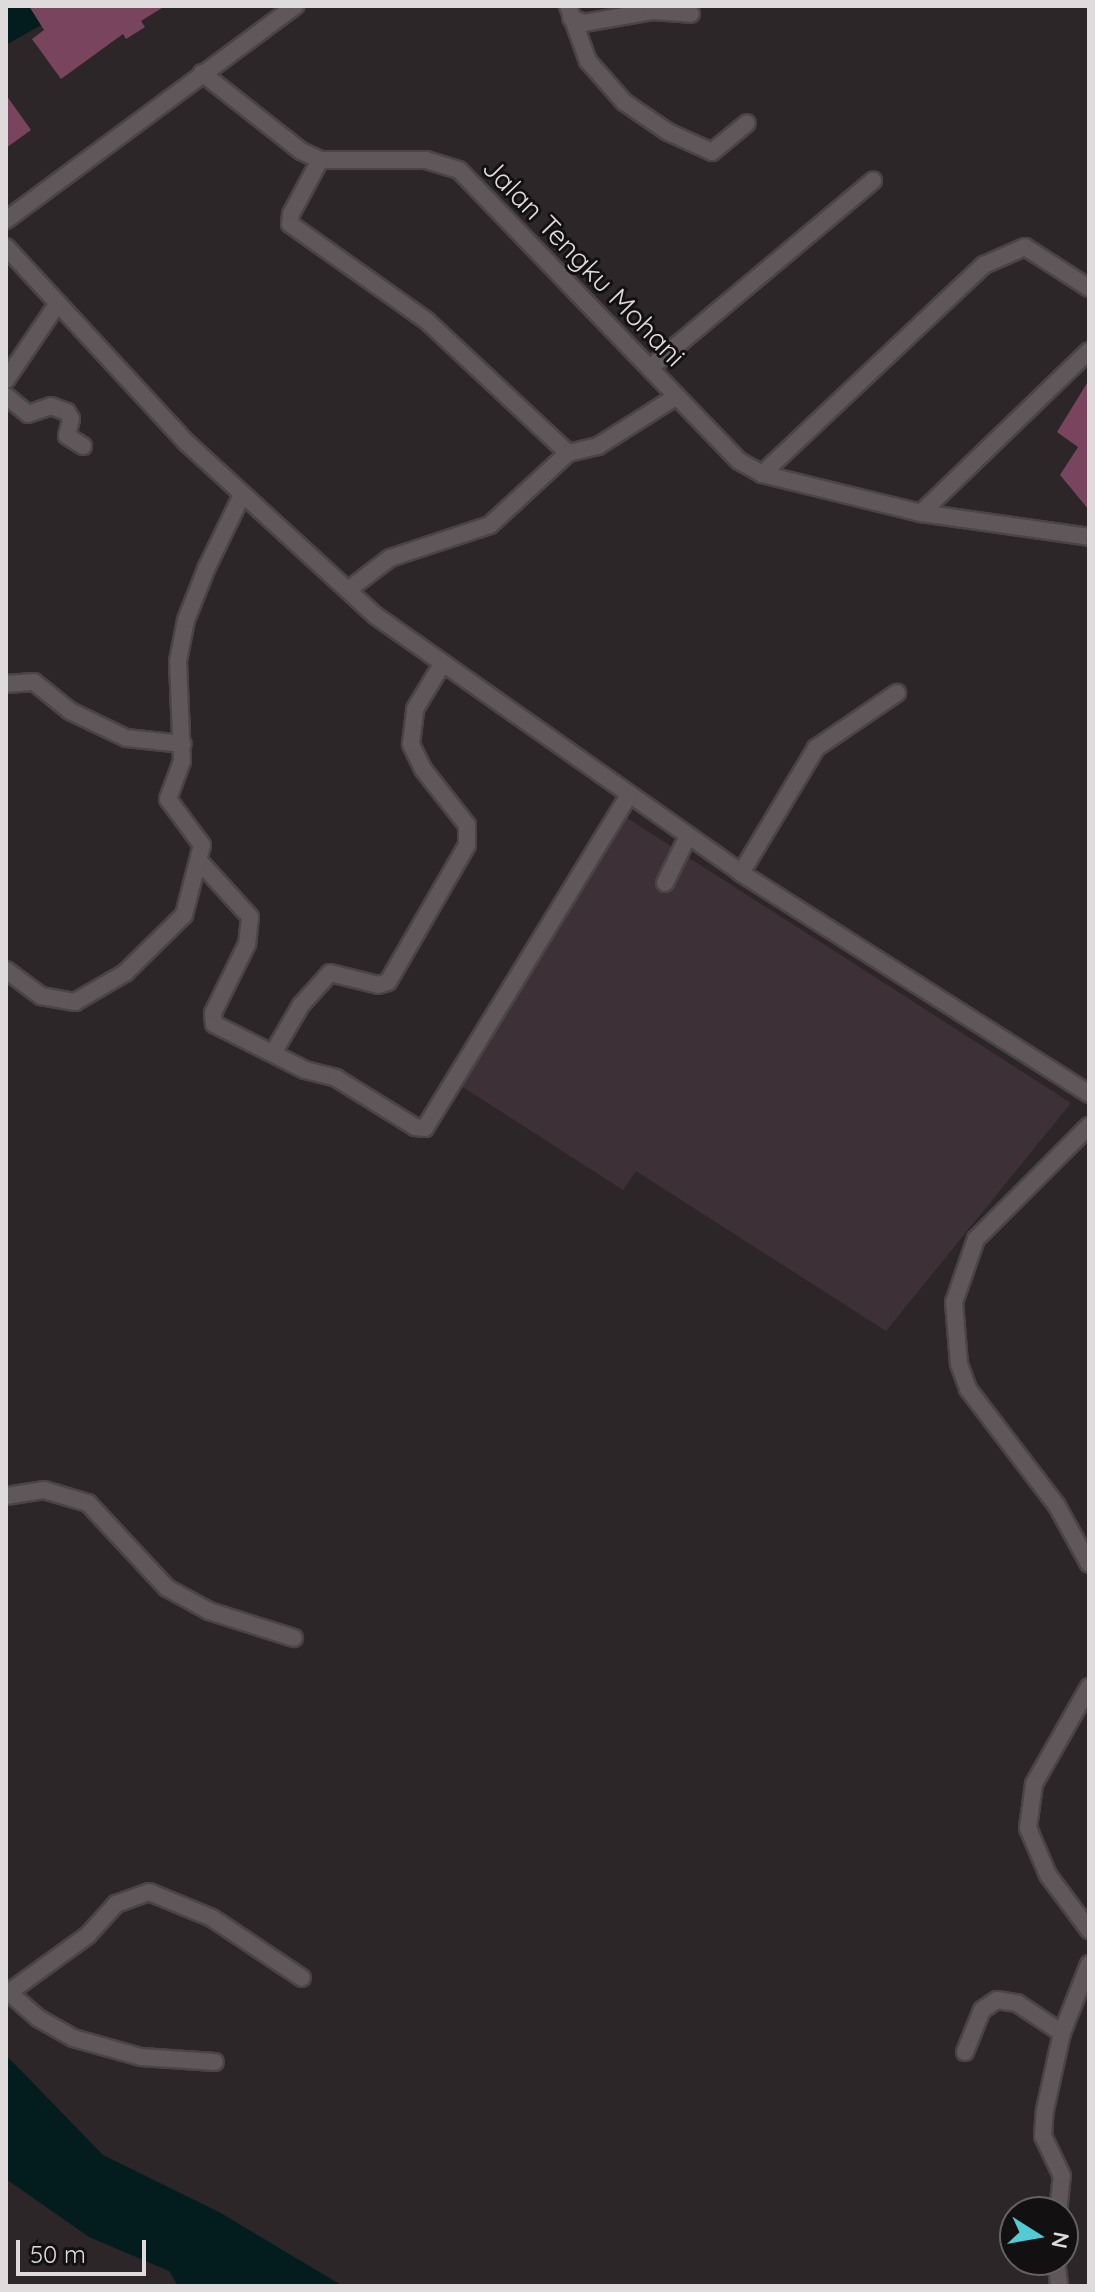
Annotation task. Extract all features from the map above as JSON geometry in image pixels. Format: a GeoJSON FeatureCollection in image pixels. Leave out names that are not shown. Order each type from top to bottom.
{"type":"FeatureCollection","features":[{"type":"Feature","properties":{"kind":"street"},"geometry":{"type":"LineString","coordinates":[[6,220],[295,6]]}},
{"type":"Feature","properties":{"kind":"street"},"geometry":{"type":"LineString","coordinates":[[569,12],[584,23],[652,11],[691,14]]}},
{"type":"Feature","properties":{"kind":"street"},"geometry":{"type":"LineString","coordinates":[[569,12],[578,43],[610,89],[693,147],[712,152],[747,123]]}},
{"type":"Feature","properties":{"kind":"street"},"geometry":{"type":"LineString","coordinates":[[202,73],[301,151],[320,160],[291,214],[290,224],[427,321],[568,453]]}},
{"type":"Feature","properties":{"kind":"street","name":"Jalan Tengku Mohani"},"geometry":{"type":"LineString","coordinates":[[320,160],[426,160],[459,170],[739,461],[762,474],[921,513],[1089,537]]}},
{"type":"Feature","properties":{"kind":"street"},"geometry":{"type":"LineString","coordinates":[[651,367],[873,181]]}},
{"type":"Feature","properties":{"kind":"street"},"geometry":{"type":"LineString","coordinates":[[6,247],[56,306],[241,497],[441,666],[741,873],[1089,1094]]}},
{"type":"Feature","properties":{"kind":"street"},"geometry":{"type":"LineString","coordinates":[[762,474],[984,265],[1025,247],[1089,288]]}},
{"type":"Feature","properties":{"kind":"street"},"geometry":{"type":"LineString","coordinates":[[6,380],[56,306]]}},
{"type":"Feature","properties":{"kind":"street"},"geometry":{"type":"LineString","coordinates":[[921,513],[1089,351]]}},
{"type":"Feature","properties":{"kind":"street"},"geometry":{"type":"LineString","coordinates":[[6,396],[28,414],[51,406],[67,412],[71,419],[67,436],[83,446]]}},
{"type":"Feature","properties":{"kind":"street"},"geometry":{"type":"LineString","coordinates":[[348,590],[390,558],[474,534],[497,520],[568,453],[598,446],[677,396]]}},
{"type":"Feature","properties":{"kind":"street"},"geometry":{"type":"LineString","coordinates":[[6,970],[41,996],[75,1002],[125,973],[184,915],[200,862],[198,835],[168,799],[183,744],[178,661],[186,620],[241,497]]}},
{"type":"Feature","properties":{"kind":"street"},"geometry":{"type":"LineString","coordinates":[[273,1053],[301,1005],[330,973],[378,985],[388,982],[467,845],[467,825],[423,769],[411,744],[415,709],[441,666]]}},
{"type":"Feature","properties":{"kind":"street"},"geometry":{"type":"LineString","coordinates":[[6,684],[34,682],[70,711],[126,738],[183,744]]}},
{"type":"Feature","properties":{"kind":"street"},"geometry":{"type":"LineString","coordinates":[[741,873],[816,748],[897,693]]}},
{"type":"Feature","properties":{"kind":"street"},"geometry":{"type":"LineString","coordinates":[[200,862],[250,917],[247,944],[213,1013],[214,1024],[305,1070],[336,1078],[415,1127],[425,1128],[629,795]]}},
{"type":"Feature","properties":{"kind":"street"},"geometry":{"type":"LineString","coordinates":[[665,883],[688,836]]}},
{"type":"Feature","properties":{"kind":"street"},"geometry":{"type":"LineString","coordinates":[[1089,1126],[976,1239],[954,1302],[959,1364],[968,1389],[1057,1506],[1089,1564]]}},
{"type":"Feature","properties":{"kind":"street"},"geometry":{"type":"LineString","coordinates":[[6,1496],[44,1490],[88,1503],[167,1588],[209,1611],[294,1638]]}},
{"type":"Feature","properties":{"kind":"street"},"geometry":{"type":"LineString","coordinates":[[1089,1687],[1034,1784],[1028,1828],[1048,1875],[1089,1930]]}},
{"type":"Feature","properties":{"kind":"street"},"geometry":{"type":"LineString","coordinates":[[215,2062],[141,2057],[73,2038],[7,1991],[88,1935],[116,1904],[149,1892],[212,1918],[302,1978]]}},
{"type":"Feature","properties":{"kind":"street"},"geometry":{"type":"LineString","coordinates":[[1060,2196],[1062,2176],[1042,2126],[1062,2033],[1089,1964]]}},
{"type":"Feature","properties":{"kind":"street"},"geometry":{"type":"LineString","coordinates":[[965,2052],[982,2010],[997,2000],[1017,2003],[1062,2033]]}},
{"type":"Feature","properties":{"kind":"shaded area"},"geometry":{"type":"Polygon","coordinates":[[[624,816],[1071,1103],[886,1331],[636,1171],[623,1190],[455,1082],[624,816]]]}},
{"type":"Feature","properties":{"kind":"water"},"geometry":{"type":"Polygon","coordinates":[[[6,6],[75,6],[6,45],[6,6]]]}},
{"type":"Feature","properties":{"kind":"water"},"geometry":{"type":"Polygon","coordinates":[[[6,2055],[103,2155],[219,2212],[343,2286],[178,2286],[169,2271],[89,2237],[6,2179],[6,2055]]]}},
{"type":"Feature","properties":{"kind":"building"},"geometry":{"type":"Polygon","coordinates":[[[29,6],[165,6],[141,21],[145,27],[126,39],[123,34],[61,79],[32,39],[44,30],[29,6]]]}},
{"type":"Feature","properties":{"kind":"building"},"geometry":{"type":"Polygon","coordinates":[[[6,95],[31,130],[6,148],[6,95]]]}},
{"type":"Feature","properties":{"kind":"building"},"geometry":{"type":"Polygon","coordinates":[[[1089,380],[1089,510],[1060,475],[1078,447],[1057,432],[1089,380]]]}}]}
